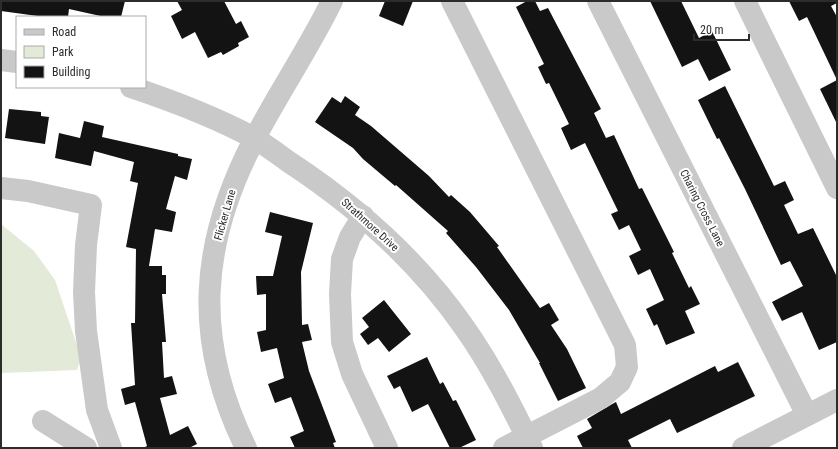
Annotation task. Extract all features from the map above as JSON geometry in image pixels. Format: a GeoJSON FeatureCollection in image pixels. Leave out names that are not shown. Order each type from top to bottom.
{"type":"FeatureCollection","features":[{"type":"Feature","properties":{"kind":"street","name":"Flicker Lane"},"geometry":{"type":"LineString","coordinates":[[246,448],[223,393],[213,354],[209,316],[209,287],[219,228],[235,182],[254,138],[332,1]]}},
{"type":"Feature","properties":{"kind":"street"},"geometry":{"type":"LineString","coordinates":[[452,1],[625,345],[627,367],[620,382],[601,398],[529,442],[504,448]]}},
{"type":"Feature","properties":{"kind":"street","name":"Charing Cross Lane"},"geometry":{"type":"LineString","coordinates":[[598,1],[807,415]]}},
{"type":"Feature","properties":{"kind":"street"},"geometry":{"type":"LineString","coordinates":[[745,1],[837,188]]}},
{"type":"Feature","properties":{"kind":"street"},"geometry":{"type":"LineString","coordinates":[[1,60],[16,62]]}},
{"type":"Feature","properties":{"kind":"street","name":"Strathmore Drive"},"geometry":{"type":"LineString","coordinates":[[134,88],[186,106],[254,138],[313,177],[363,216],[428,281],[464,326],[498,380],[529,442]]}},
{"type":"Feature","properties":{"kind":"street"},"geometry":{"type":"LineString","coordinates":[[1,188],[28,191],[91,205],[86,245],[84,292],[86,331],[97,410],[111,448]]}},
{"type":"Feature","properties":{"kind":"street"},"geometry":{"type":"LineString","coordinates":[[363,216],[350,237],[342,259],[340,294],[342,342],[352,374],[387,448]]}},
{"type":"Feature","properties":{"kind":"street"},"geometry":{"type":"LineString","coordinates":[[743,448],[837,400]]}},
{"type":"Feature","properties":{"kind":"street"},"geometry":{"type":"LineString","coordinates":[[43,421],[86,448]]}},
{"type":"Feature","properties":{"kind":"green space"},"geometry":{"type":"Polygon","coordinates":[[[1,224],[34,251],[55,280],[81,357],[77,370],[1,373],[1,224]]]}},
{"type":"Feature","properties":{"kind":"building"},"geometry":{"type":"Polygon","coordinates":[[[1,1],[125,1],[121,16],[100,16],[69,9],[68,16],[38,16],[1,11],[1,1]]]}},
{"type":"Feature","properties":{"kind":"building"},"geometry":{"type":"Polygon","coordinates":[[[177,1],[224,1],[236,24],[241,21],[249,37],[238,43],[239,46],[223,55],[221,52],[208,58],[195,32],[182,39],[171,16],[182,10],[177,1]]]}},
{"type":"Feature","properties":{"kind":"building"},"geometry":{"type":"Polygon","coordinates":[[[385,1],[413,1],[403,26],[379,16],[385,1]]]}},
{"type":"Feature","properties":{"kind":"building"},"geometry":{"type":"Polygon","coordinates":[[[527,1],[535,1],[540,11],[548,8],[601,109],[594,113],[606,138],[614,135],[639,189],[642,188],[674,252],[672,253],[689,288],[691,286],[700,304],[685,311],[695,333],[666,345],[657,324],[654,326],[646,309],[664,300],[650,269],[638,275],[629,256],[641,250],[629,225],[619,230],[611,214],[618,211],[585,143],[571,150],[561,128],[569,124],[549,83],[546,84],[538,67],[544,64],[516,7],[527,1]]]}},
{"type":"Feature","properties":{"kind":"building"},"geometry":{"type":"Polygon","coordinates":[[[650,1],[681,1],[699,38],[712,31],[731,70],[709,81],[698,59],[682,67],[650,1]]]}},
{"type":"Feature","properties":{"kind":"building"},"geometry":{"type":"Polygon","coordinates":[[[789,1],[837,1],[837,3],[831,6],[837,17],[837,80],[807,17],[799,21],[789,1]]]}},
{"type":"Feature","properties":{"kind":"building"},"geometry":{"type":"Polygon","coordinates":[[[837,80],[837,124],[820,89],[837,80]]]}},
{"type":"Feature","properties":{"kind":"building"},"geometry":{"type":"Polygon","coordinates":[[[725,86],[774,186],[785,181],[794,200],[784,205],[798,234],[813,228],[837,277],[837,342],[819,350],[802,312],[782,321],[772,302],[803,286],[790,261],[781,265],[745,189],[719,138],[717,139],[698,100],[725,86]]]}},
{"type":"Feature","properties":{"kind":"building"},"geometry":{"type":"Polygon","coordinates":[[[345,96],[360,107],[355,115],[371,126],[429,176],[449,197],[451,195],[470,212],[499,246],[497,247],[540,308],[549,303],[559,320],[551,325],[567,349],[586,388],[558,401],[540,363],[509,310],[476,267],[446,233],[448,231],[396,185],[395,186],[363,159],[353,148],[315,122],[332,97],[341,103],[345,96]]]}},
{"type":"Feature","properties":{"kind":"building"},"geometry":{"type":"Polygon","coordinates":[[[9,109],[41,112],[41,116],[49,117],[45,144],[5,138],[9,109]]]}},
{"type":"Feature","properties":{"kind":"building"},"geometry":{"type":"Polygon","coordinates":[[[84,121],[104,126],[102,137],[178,154],[178,156],[192,159],[187,180],[175,176],[166,209],[176,212],[172,232],[155,229],[149,266],[162,266],[162,275],[166,275],[166,294],[162,294],[166,342],[162,342],[164,378],[172,376],[177,394],[160,398],[170,435],[188,426],[197,444],[189,448],[143,448],[147,446],[135,402],[125,405],[121,389],[135,385],[131,323],[135,323],[136,249],[126,247],[138,183],[130,181],[134,162],[94,151],[91,166],[55,158],[59,133],[80,138],[84,121]]]}},
{"type":"Feature","properties":{"kind":"building"},"geometry":{"type":"Polygon","coordinates":[[[270,212],[313,223],[301,272],[302,325],[308,324],[312,340],[302,342],[309,371],[336,442],[333,443],[335,448],[295,448],[290,437],[304,431],[291,397],[275,403],[268,384],[284,378],[277,348],[261,352],[257,332],[266,330],[266,294],[257,295],[256,276],[273,276],[282,236],[265,232],[270,212]]]}},
{"type":"Feature","properties":{"kind":"building"},"geometry":{"type":"Polygon","coordinates":[[[384,300],[411,334],[389,352],[378,338],[368,345],[360,334],[369,327],[362,318],[384,300]]]}},
{"type":"Feature","properties":{"kind":"building"},"geometry":{"type":"Polygon","coordinates":[[[427,357],[440,384],[443,382],[453,401],[456,400],[476,440],[459,448],[450,448],[428,404],[412,412],[400,386],[394,389],[387,376],[427,357]]]}},
{"type":"Feature","properties":{"kind":"building"},"geometry":{"type":"Polygon","coordinates":[[[738,362],[755,396],[677,433],[670,419],[628,440],[632,448],[583,448],[577,436],[592,428],[587,419],[614,403],[616,402],[621,414],[715,366],[718,372],[738,362]]]}}]}
